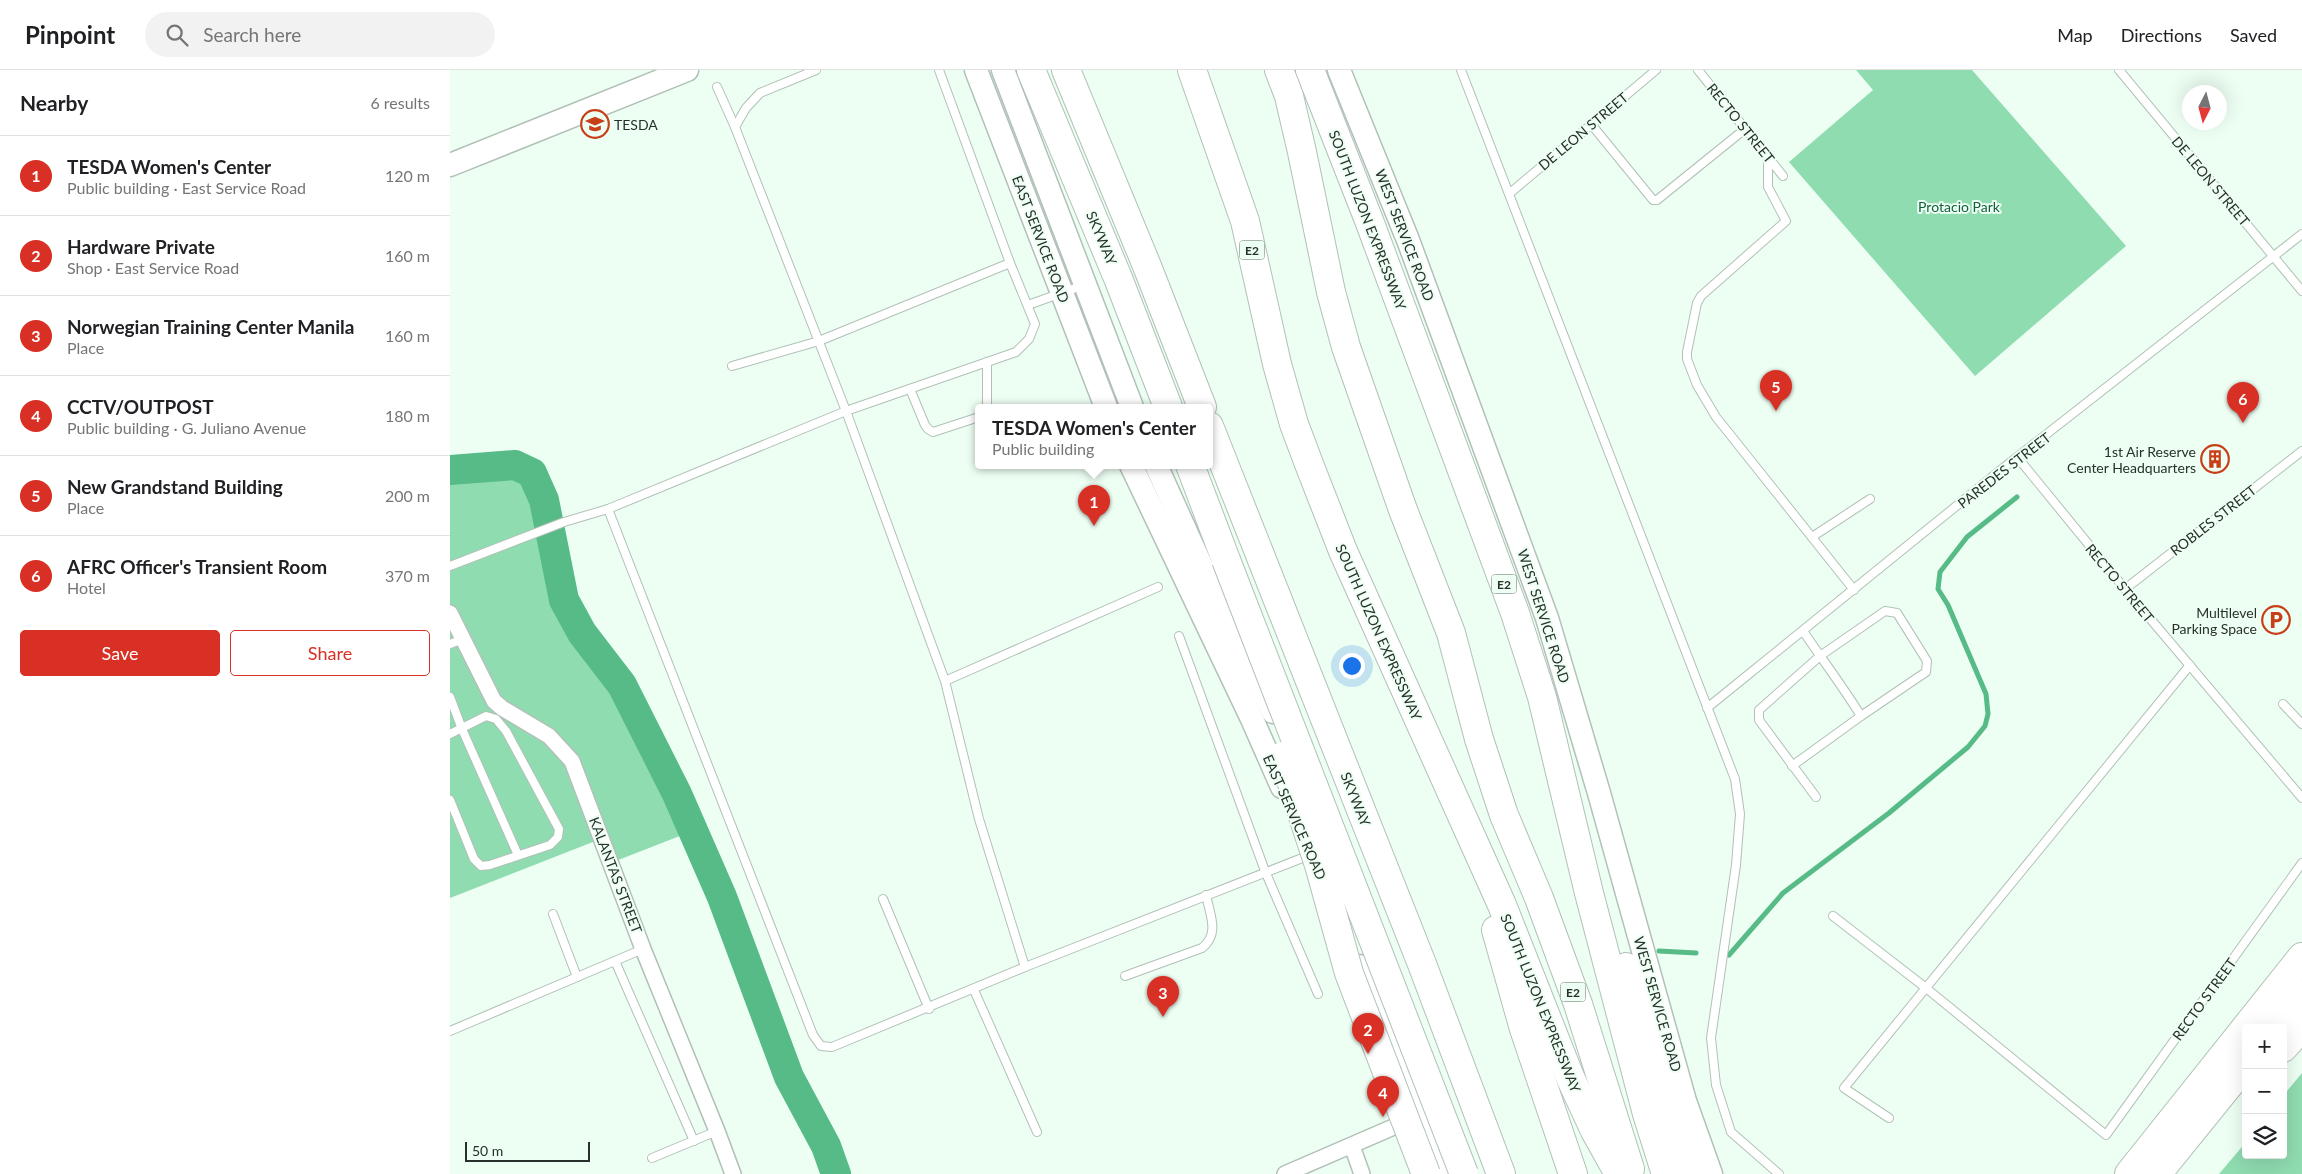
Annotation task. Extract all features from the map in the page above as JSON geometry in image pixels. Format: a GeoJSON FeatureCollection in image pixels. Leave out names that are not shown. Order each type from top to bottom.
{"type":"FeatureCollection","features":[{"type":"Feature","properties":{"kind":"highway","name":"SKYWAY"},"geometry":{"type":"LineString","coordinates":[[1031,70],[1118,278],[1167,404]]}},
{"type":"Feature","properties":{"kind":"highway"},"geometry":{"type":"LineString","coordinates":[[1066,70],[1147,266],[1201,404]]}},
{"type":"Feature","properties":{"kind":"highway","name":"SOUTH LUZON EXPRESSWAY"},"geometry":{"type":"LineString","coordinates":[[1192,70],[1246,221],[1279,372],[1302,447],[1343,552],[1502,905],[1570,1077],[1595,1131],[1619,1174]]}},
{"type":"Feature","properties":{"kind":"highway","name":"SOUTH LUZON EXPRESSWAY"},"geometry":{"type":"LineString","coordinates":[[1279,70],[1289,96],[1331,292],[1346,347],[1403,510],[1451,633],[1485,758],[1504,815],[1539,898],[1578,1004],[1632,1174]]}},
{"type":"Feature","properties":{"kind":"highway","name":"SOUTH LUZON EXPRESSWAY"},"geometry":{"type":"LineString","coordinates":[[1310,70],[1374,233],[1515,613],[1542,697],[1589,893],[1647,1114],[1666,1174]]}},
{"type":"Feature","properties":{"kind":"highway","name":"SKYWAY"},"geometry":{"type":"LineString","coordinates":[[1213,436],[1422,964],[1501,1174]]}},
{"type":"Feature","properties":{"kind":"highway"},"geometry":{"type":"LineString","coordinates":[[1192,469],[1464,1174]]}},
{"type":"Feature","properties":{"kind":"highway"},"geometry":{"type":"LineString","coordinates":[[1226,560],[1254,669],[1319,865],[1349,973],[1426,1174]]}},
{"type":"Feature","properties":{"kind":"highway"},"geometry":{"type":"LineString","coordinates":[[1478,853],[1501,951],[1524,1029],[1573,1174]]}},
{"type":"Feature","properties":{"kind":"highway"},"geometry":{"type":"LineString","coordinates":[[1589,893],[1607,923],[1622,954],[1695,1174]]}},
{"type":"Feature","properties":{"kind":"highway"},"geometry":{"type":"LineString","coordinates":[[2129,1174],[2302,957]]}},
{"type":"Feature","properties":{"kind":"highway"},"geometry":{"type":"LineString","coordinates":[[1422,964],[1517,1174]]}},
{"type":"Feature","properties":{"kind":"highway"},"geometry":{"type":"LineString","coordinates":[[2261,1024],[2302,973]]}},
{"type":"Feature","properties":{"kind":"highway"},"geometry":{"type":"LineString","coordinates":[[2278,1024],[2302,994]]}},
{"type":"Feature","properties":{"kind":"highway"},"geometry":{"type":"LineString","coordinates":[[2287,1044],[2302,1027]]}},
{"type":"Feature","properties":{"kind":"highway"},"geometry":{"type":"LineString","coordinates":[[2142,1174],[2242,1048]]}},
{"type":"Feature","properties":{"kind":"highway"},"geometry":{"type":"LineString","coordinates":[[2157,1174],[2242,1069]]}},
{"type":"Feature","properties":{"kind":"highway"},"geometry":{"type":"LineString","coordinates":[[2178,1174],[2242,1099]]}},
{"type":"Feature","properties":{"kind":"main road"},"geometry":{"type":"LineString","coordinates":[[450,165],[687,70]]}},
{"type":"Feature","properties":{"kind":"main road","name":"EAST SERVICE ROAD"},"geometry":{"type":"LineString","coordinates":[[976,70],[1105,404]]}},
{"type":"Feature","properties":{"kind":"main road","name":"EAST SERVICE ROAD"},"geometry":{"type":"LineString","coordinates":[[1003,70],[1131,404]]}},
{"type":"Feature","properties":{"kind":"main road","name":"WEST SERVICE ROAD"},"geometry":{"type":"LineString","coordinates":[[1339,70],[1408,240],[1547,618],[1602,803],[1685,1101],[1711,1174]]}},
{"type":"Feature","properties":{"kind":"main road","name":"EAST SERVICE ROAD"},"geometry":{"type":"LineString","coordinates":[[1133,469],[1207,601],[1271,707],[1434,1108],[1448,1174]]}},
{"type":"Feature","properties":{"kind":"main road","name":"EAST SERVICE ROAD"},"geometry":{"type":"LineString","coordinates":[[1158,469],[1252,719],[1312,854],[1434,1108],[1471,1174]]}},
{"type":"Feature","properties":{"kind":"street","name":"KALANTAS STREET"},"geometry":{"type":"LineString","coordinates":[[450,613],[457,641],[494,701],[548,736],[563,749],[572,761],[643,949],[733,1174]]}},
{"type":"Feature","properties":{"kind":"street"},"geometry":{"type":"LineString","coordinates":[[1285,1174],[1352,1146],[1434,1108]]}},
{"type":"Feature","properties":{"kind":"street"},"geometry":{"type":"LineString","coordinates":[[1352,1146],[1362,1174]]}},
{"type":"Feature","properties":{"kind":"lane"},"geometry":{"type":"LineString","coordinates":[[735,127],[746,108],[760,93],[816,70]]}},
{"type":"Feature","properties":{"kind":"lane"},"geometry":{"type":"LineString","coordinates":[[450,566],[564,522],[608,510],[846,411],[1016,352],[1029,339],[1035,324],[1010,264],[939,70]]}},
{"type":"Feature","properties":{"kind":"lane"},"geometry":{"type":"LineString","coordinates":[[1462,70],[1735,779],[1740,814],[1736,865],[1711,1038],[1716,1085],[1731,1132],[1779,1174]]}},
{"type":"Feature","properties":{"kind":"lane","name":"DE LEON STREET"},"geometry":{"type":"LineString","coordinates":[[1510,193],[1656,70]]}},
{"type":"Feature","properties":{"kind":"lane","name":"RECTO STREET"},"geometry":{"type":"LineString","coordinates":[[1698,70],[1783,176]]}},
{"type":"Feature","properties":{"kind":"lane","name":"DE LEON STREET"},"geometry":{"type":"LineString","coordinates":[[2119,70],[2302,291]]}},
{"type":"Feature","properties":{"kind":"lane"},"geometry":{"type":"LineString","coordinates":[[717,87],[735,127],[846,411],[945,680],[979,819],[1025,968]]}},
{"type":"Feature","properties":{"kind":"lane"},"geometry":{"type":"LineString","coordinates":[[1591,124],[1653,200],[1656,200],[1745,129]]}},
{"type":"Feature","properties":{"kind":"lane"},"geometry":{"type":"LineString","coordinates":[[1768,157],[1768,187],[1786,221],[1701,296],[1697,304],[1688,359],[1697,385],[1716,417],[1854,590]]}},
{"type":"Feature","properties":{"kind":"lane","name":"PAREDES STREET"},"geometry":{"type":"LineString","coordinates":[[1707,708],[2018,458],[2302,234]]}},
{"type":"Feature","properties":{"kind":"lane"},"geometry":{"type":"LineString","coordinates":[[732,366],[819,341],[1010,264]]}},
{"type":"Feature","properties":{"kind":"lane"},"geometry":{"type":"LineString","coordinates":[[1028,305],[1086,284]]}},
{"type":"Feature","properties":{"kind":"lane"},"geometry":{"type":"LineString","coordinates":[[987,362],[987,404]]}},
{"type":"Feature","properties":{"kind":"lane"},"geometry":{"type":"LineString","coordinates":[[910,389],[925,425],[933,432],[975,418]]}},
{"type":"Feature","properties":{"kind":"lane","name":"ROBLES STREET"},"geometry":{"type":"LineString","coordinates":[[2125,589],[2302,451]]}},
{"type":"Feature","properties":{"kind":"lane","name":"RECTO STREET"},"geometry":{"type":"LineString","coordinates":[[2018,458],[2125,589],[2302,798]]}},
{"type":"Feature","properties":{"kind":"lane"},"geometry":{"type":"LineString","coordinates":[[1812,537],[1870,499]]}},
{"type":"Feature","properties":{"kind":"lane"},"geometry":{"type":"LineString","coordinates":[[608,510],[813,1036],[821,1046],[832,1047],[1206,895],[1312,854]]}},
{"type":"Feature","properties":{"kind":"lane"},"geometry":{"type":"LineString","coordinates":[[945,680],[1158,587]]}},
{"type":"Feature","properties":{"kind":"lane"},"geometry":{"type":"LineString","coordinates":[[1792,766],[1926,672],[1927,661],[1897,613],[1885,611],[1820,656],[1759,710],[1759,720],[1792,766],[1816,797]]}},
{"type":"Feature","properties":{"kind":"lane"},"geometry":{"type":"LineString","coordinates":[[1803,631],[1861,716]]}},
{"type":"Feature","properties":{"kind":"lane"},"geometry":{"type":"LineString","coordinates":[[1179,636],[1266,871],[1318,994]]}},
{"type":"Feature","properties":{"kind":"lane"},"geometry":{"type":"LineString","coordinates":[[1889,1118],[1844,1088],[2190,665]]}},
{"type":"Feature","properties":{"kind":"lane"},"geometry":{"type":"LineString","coordinates":[[450,697],[462,729],[518,856]]}},
{"type":"Feature","properties":{"kind":"lane"},"geometry":{"type":"LineString","coordinates":[[2283,704],[2302,724]]}},
{"type":"Feature","properties":{"kind":"lane"},"geometry":{"type":"LineString","coordinates":[[450,734],[486,716],[496,719],[506,730],[559,829],[558,837],[550,845],[481,866],[474,859],[450,800]]}},
{"type":"Feature","properties":{"kind":"lane","name":"RECTO STREET"},"geometry":{"type":"LineString","coordinates":[[1926,988],[2106,1136],[2302,863]]}},
{"type":"Feature","properties":{"kind":"lane"},"geometry":{"type":"LineString","coordinates":[[1126,976],[1202,948],[1210,942],[1213,934],[1206,895]]}},
{"type":"Feature","properties":{"kind":"lane"},"geometry":{"type":"LineString","coordinates":[[883,899],[929,1009]]}},
{"type":"Feature","properties":{"kind":"lane"},"geometry":{"type":"LineString","coordinates":[[553,914],[577,977]]}},
{"type":"Feature","properties":{"kind":"lane"},"geometry":{"type":"LineString","coordinates":[[1833,916],[1926,988]]}},
{"type":"Feature","properties":{"kind":"lane"},"geometry":{"type":"LineString","coordinates":[[450,1031],[643,949]]}},
{"type":"Feature","properties":{"kind":"lane"},"geometry":{"type":"LineString","coordinates":[[615,961],[694,1141]]}},
{"type":"Feature","properties":{"kind":"lane"},"geometry":{"type":"LineString","coordinates":[[974,990],[1037,1132]]}},
{"type":"Feature","properties":{"kind":"lane"},"geometry":{"type":"LineString","coordinates":[[652,1158],[717,1131]]}},
{"type":"Feature","properties":{"kind":"green space","name":"Protacio Park"},"geometry":{"type":"Polygon","coordinates":[[[1856,70],[1972,70],[2126,246],[1975,376],[1789,162],[1873,90],[1856,70]]]}},
{"type":"Feature","properties":{"kind":"green space"},"geometry":{"type":"Polygon","coordinates":[[[502,472],[523,484],[546,539],[569,607],[632,699],[690,832],[608,864],[598,840],[450,898],[450,475],[502,472]]]}},
{"type":"Feature","properties":{"kind":"green space"},"geometry":{"type":"Polygon","coordinates":[[[2302,1073],[2302,1174],[2219,1174],[2242,1147],[2242,1159],[2287,1159],[2287,1091],[2302,1073]]]}},
{"type":"Feature","properties":{"kind":"waterway"},"geometry":{"type":"LineString","coordinates":[[450,470],[515,465],[532,473],[544,500],[564,600],[582,633],[622,685],[677,794],[722,897],[789,1077],[826,1146],[836,1174]]}},
{"type":"Feature","properties":{"kind":"waterway"},"geometry":{"type":"LineString","coordinates":[[1729,955],[1783,893],[1889,813],[1968,747],[1985,726],[1988,714],[1986,694],[1948,605],[1938,589],[1940,572],[1967,537],[2017,497]]}},
{"type":"Feature","properties":{"kind":"waterway"},"geometry":{"type":"LineString","coordinates":[[1659,951],[1696,953]]}},
{"type":"Feature","properties":{"kind":"place","name":"TESDA"},"geometry":{"type":"Point","coordinates":[595,124]}},
{"type":"Feature","properties":{"kind":"place","name":"New Grandstand Building"},"geometry":{"type":"Point","coordinates":[1776,411]}},
{"type":"Feature","properties":{"kind":"place","name":"AFRC Officer's Transient Room"},"geometry":{"type":"Point","coordinates":[2243,423]}},
{"type":"Feature","properties":{"kind":"place","name":"1st Air Reserve Center Headquarters"},"geometry":{"type":"Point","coordinates":[2215,459]}},
{"type":"Feature","properties":{"kind":"place","name":"TESDA Women's Center"},"geometry":{"type":"Point","coordinates":[1094,526]}},
{"type":"Feature","properties":{"kind":"place","name":"Multilevel Parking Space"},"geometry":{"type":"Point","coordinates":[2276,620]}},
{"type":"Feature","properties":{"kind":"place","name":"Norwegian Training Center Manila"},"geometry":{"type":"Point","coordinates":[1163,1017]}},
{"type":"Feature","properties":{"kind":"place","name":"Hardware Private"},"geometry":{"type":"Point","coordinates":[1368,1054]}},
{"type":"Feature","properties":{"kind":"place","name":"CCTV/OUTPOST"},"geometry":{"type":"Point","coordinates":[1383,1117]}}]}
